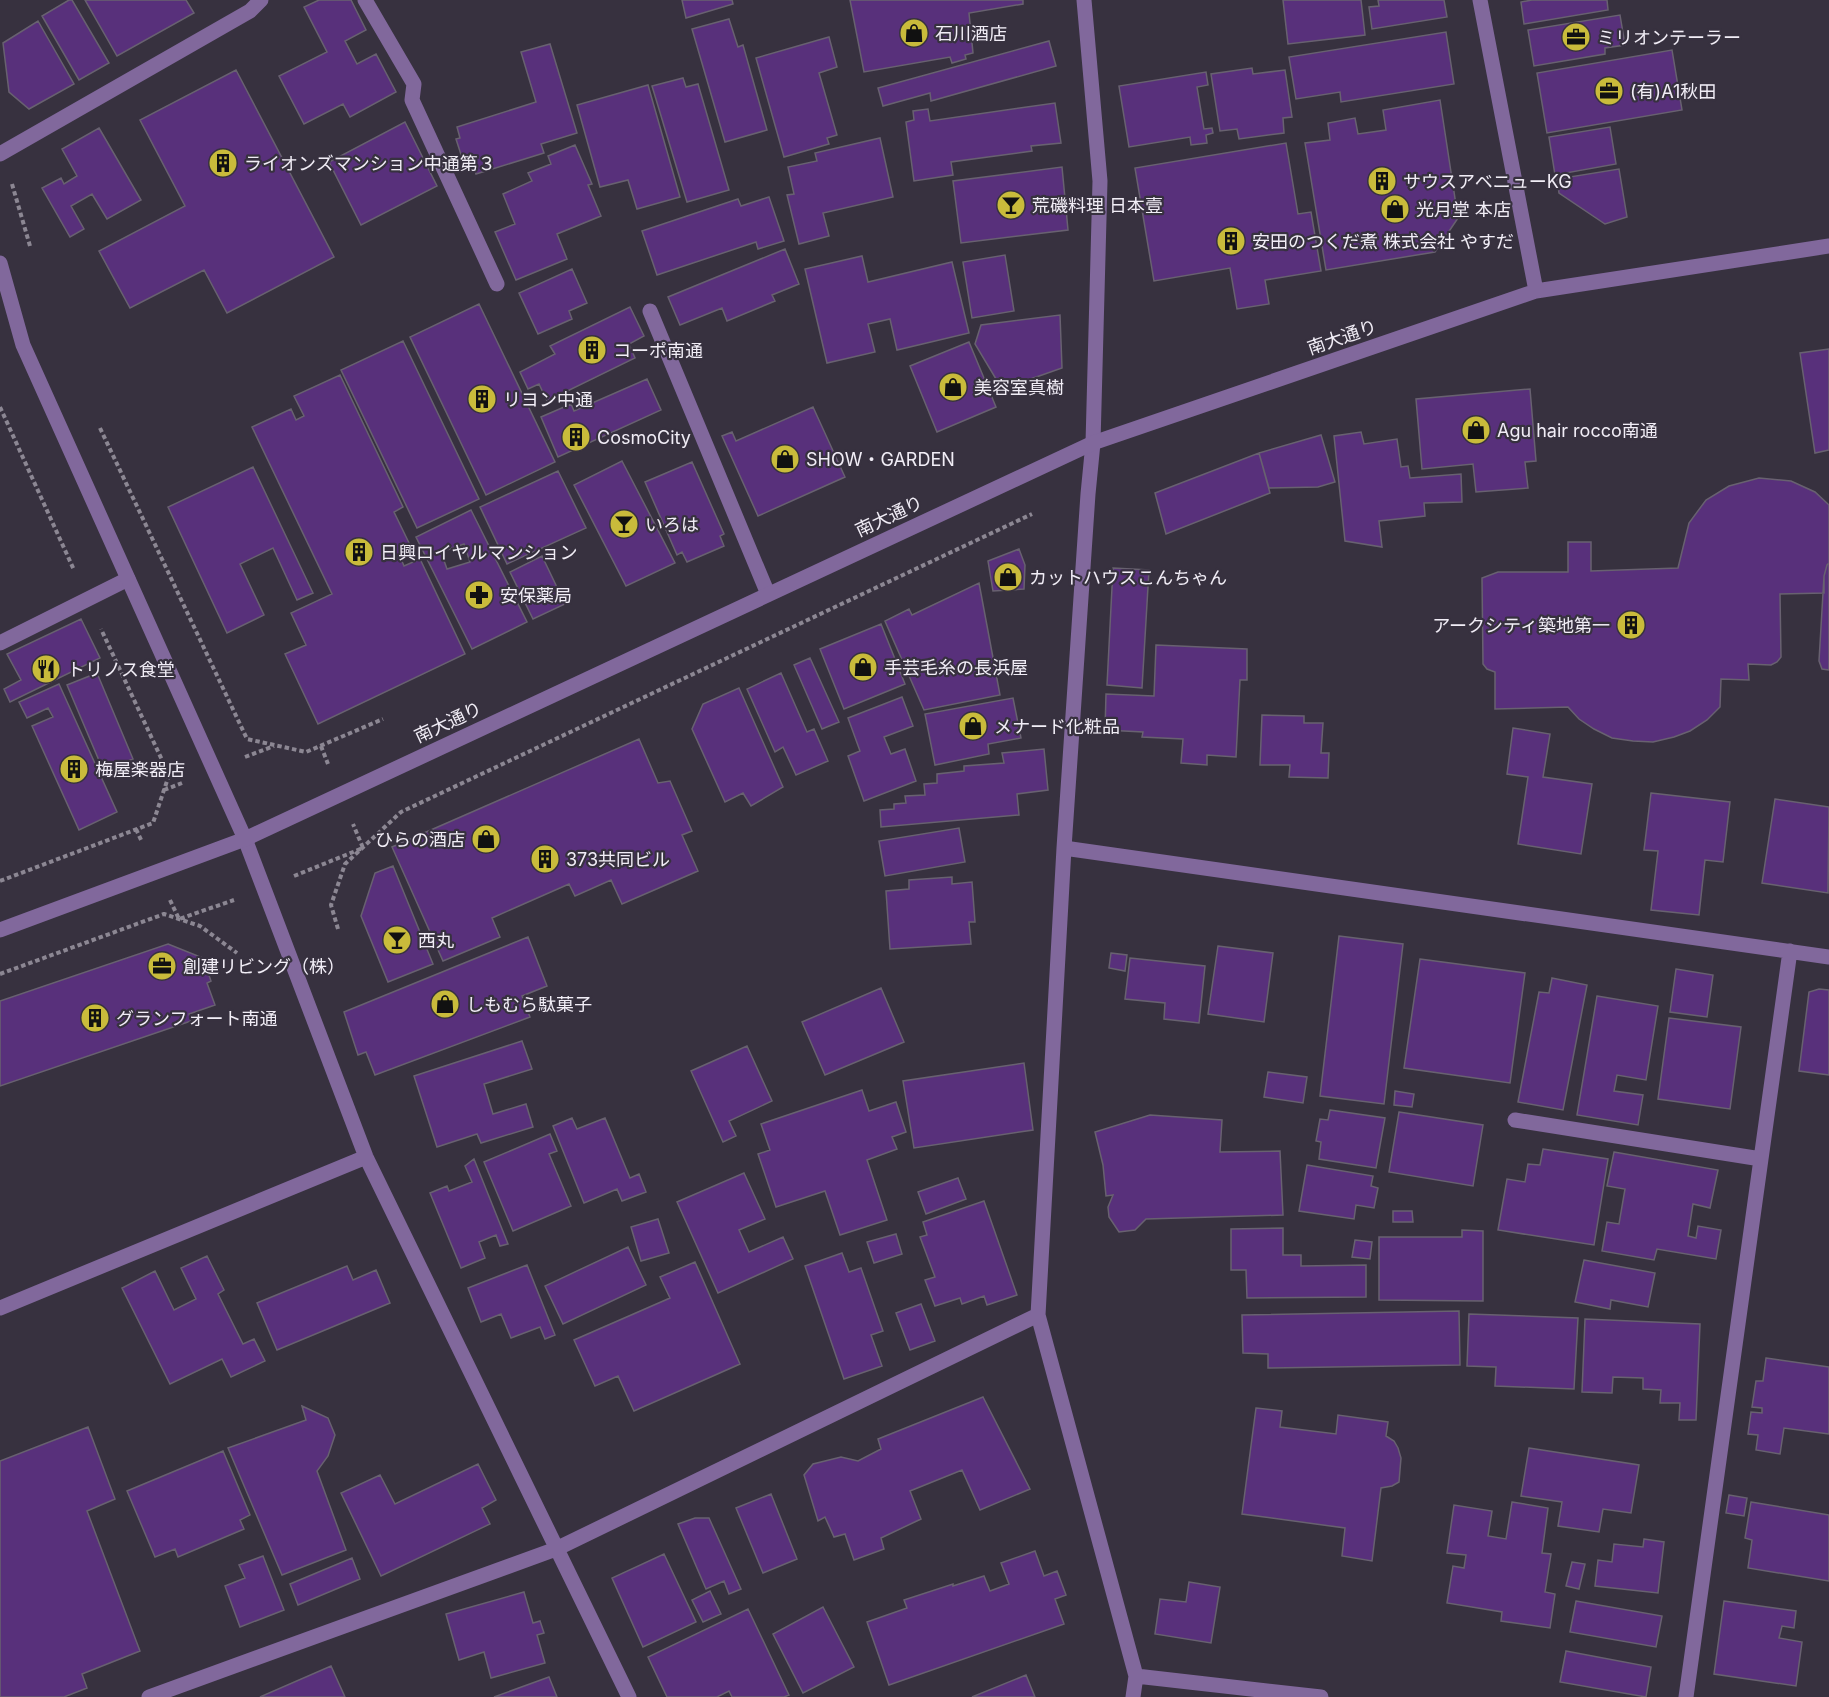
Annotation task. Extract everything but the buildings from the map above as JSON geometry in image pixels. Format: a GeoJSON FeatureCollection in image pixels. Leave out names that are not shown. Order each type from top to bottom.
{"type":"FeatureCollection","features":[{"type":"Feature","properties":{"kind":"street"},"geometry":{"type":"LineString","coordinates":[[1,153],[250,11],[261,0]]}},
{"type":"Feature","properties":{"kind":"street"},"geometry":{"type":"LineString","coordinates":[[365,0],[414,84],[412,99],[497,284]]}},
{"type":"Feature","properties":{"kind":"street"},"geometry":{"type":"LineString","coordinates":[[1084,0],[1100,181],[1093,443],[1064,848],[1038,1315],[1136,1676],[1133,1697]]}},
{"type":"Feature","properties":{"kind":"street"},"geometry":{"type":"LineString","coordinates":[[1480,0],[1536,291]]}},
{"type":"Feature","properties":{"kind":"street","name":"南大通り"},"geometry":{"type":"LineString","coordinates":[[0,930],[245,839],[1093,443],[1536,291],[1829,246]]}},
{"type":"Feature","properties":{"kind":"street"},"geometry":{"type":"LineString","coordinates":[[0,263],[22,345],[245,839],[366,1157],[628,1697]]}},
{"type":"Feature","properties":{"kind":"street"},"geometry":{"type":"LineString","coordinates":[[650,311],[768,594]]}},
{"type":"Feature","properties":{"kind":"street"},"geometry":{"type":"LineString","coordinates":[[0,643],[128,579]]}},
{"type":"Feature","properties":{"kind":"street"},"geometry":{"type":"LineString","coordinates":[[1064,848],[1829,957]]}},
{"type":"Feature","properties":{"kind":"street"},"geometry":{"type":"LineString","coordinates":[[1686,1697],[1790,951]]}},
{"type":"Feature","properties":{"kind":"street"},"geometry":{"type":"LineString","coordinates":[[1515,1120],[1761,1159]]}},
{"type":"Feature","properties":{"kind":"street"},"geometry":{"type":"LineString","coordinates":[[0,1308],[366,1157]]}},
{"type":"Feature","properties":{"kind":"street"},"geometry":{"type":"LineString","coordinates":[[149,1697],[556,1549],[1038,1315]]}},
{"type":"Feature","properties":{"kind":"street"},"geometry":{"type":"LineString","coordinates":[[1136,1676],[1321,1697]]}},
{"type":"Feature","properties":{"kind":"path"},"geometry":{"type":"LineString","coordinates":[[1,153],[32,254]]}},
{"type":"Feature","properties":{"kind":"path"},"geometry":{"type":"LineString","coordinates":[[96,419],[247,739],[306,752],[383,718]]}},
{"type":"Feature","properties":{"kind":"path"},"geometry":{"type":"LineString","coordinates":[[338,929],[332,905],[345,864],[401,812],[1032,514]]}},
{"type":"Feature","properties":{"kind":"path"},"geometry":{"type":"LineString","coordinates":[[0,881],[153,823]]}},
{"type":"Feature","properties":{"kind":"path"},"geometry":{"type":"LineString","coordinates":[[0,974],[164,914],[200,926],[237,953]]}},
{"type":"Feature","properties":{"kind":"place","name":"石川酒店"},"geometry":{"type":"Point","coordinates":[914,33]}},
{"type":"Feature","properties":{"kind":"place","name":"ミリオンテーラー"},"geometry":{"type":"Point","coordinates":[1576,37]}},
{"type":"Feature","properties":{"kind":"place","name":"(有)A1秋田"},"geometry":{"type":"Point","coordinates":[1609,91]}},
{"type":"Feature","properties":{"kind":"place","name":"ライオンズマンション中通第３"},"geometry":{"type":"Point","coordinates":[223,163]}},
{"type":"Feature","properties":{"kind":"place","name":"サウスアベニューKG"},"geometry":{"type":"Point","coordinates":[1382,181]}},
{"type":"Feature","properties":{"kind":"place","name":"荒磯料理 日本壹"},"geometry":{"type":"Point","coordinates":[1011,205]}},
{"type":"Feature","properties":{"kind":"place","name":"光月堂 本店"},"geometry":{"type":"Point","coordinates":[1395,209]}},
{"type":"Feature","properties":{"kind":"place","name":"安田のつくだ煮 株式会社 やすだ"},"geometry":{"type":"Point","coordinates":[1231,241]}},
{"type":"Feature","properties":{"kind":"place","name":"コーポ南通"},"geometry":{"type":"Point","coordinates":[592,350]}},
{"type":"Feature","properties":{"kind":"place","name":"美容室真樹"},"geometry":{"type":"Point","coordinates":[953,387]}},
{"type":"Feature","properties":{"kind":"place","name":"リヨン中通"},"geometry":{"type":"Point","coordinates":[482,399]}},
{"type":"Feature","properties":{"kind":"place","name":"Agu hair rocco南通"},"geometry":{"type":"Point","coordinates":[1476,430]}},
{"type":"Feature","properties":{"kind":"place","name":"CosmoCity"},"geometry":{"type":"Point","coordinates":[576,437]}},
{"type":"Feature","properties":{"kind":"place","name":"SHOW・GARDEN"},"geometry":{"type":"Point","coordinates":[785,459]}},
{"type":"Feature","properties":{"kind":"place","name":"いろは"},"geometry":{"type":"Point","coordinates":[624,524]}},
{"type":"Feature","properties":{"kind":"place","name":"日興ロイヤルマンション"},"geometry":{"type":"Point","coordinates":[359,552]}},
{"type":"Feature","properties":{"kind":"place","name":"カットハウスこんちゃん"},"geometry":{"type":"Point","coordinates":[1008,577]}},
{"type":"Feature","properties":{"kind":"place","name":"安保薬局"},"geometry":{"type":"Point","coordinates":[479,595]}},
{"type":"Feature","properties":{"kind":"place","name":"アークシティ築地第一"},"geometry":{"type":"Point","coordinates":[1631,625]}},
{"type":"Feature","properties":{"kind":"place","name":"手芸毛糸の長浜屋"},"geometry":{"type":"Point","coordinates":[863,667]}},
{"type":"Feature","properties":{"kind":"place","name":"トリノス食堂"},"geometry":{"type":"Point","coordinates":[46,669]}},
{"type":"Feature","properties":{"kind":"place","name":"メナード化粧品"},"geometry":{"type":"Point","coordinates":[973,726]}},
{"type":"Feature","properties":{"kind":"place","name":"梅屋楽器店"},"geometry":{"type":"Point","coordinates":[74,769]}},
{"type":"Feature","properties":{"kind":"place","name":"ひらの酒店"},"geometry":{"type":"Point","coordinates":[486,839]}},
{"type":"Feature","properties":{"kind":"place","name":"373共同ビル"},"geometry":{"type":"Point","coordinates":[545,859]}},
{"type":"Feature","properties":{"kind":"place","name":"西丸"},"geometry":{"type":"Point","coordinates":[397,940]}},
{"type":"Feature","properties":{"kind":"place","name":"創建リビング（株）"},"geometry":{"type":"Point","coordinates":[162,966]}},
{"type":"Feature","properties":{"kind":"place","name":"しもむら駄菓子"},"geometry":{"type":"Point","coordinates":[445,1004]}},
{"type":"Feature","properties":{"kind":"place","name":"グランフォート南通"},"geometry":{"type":"Point","coordinates":[95,1018]}}]}
